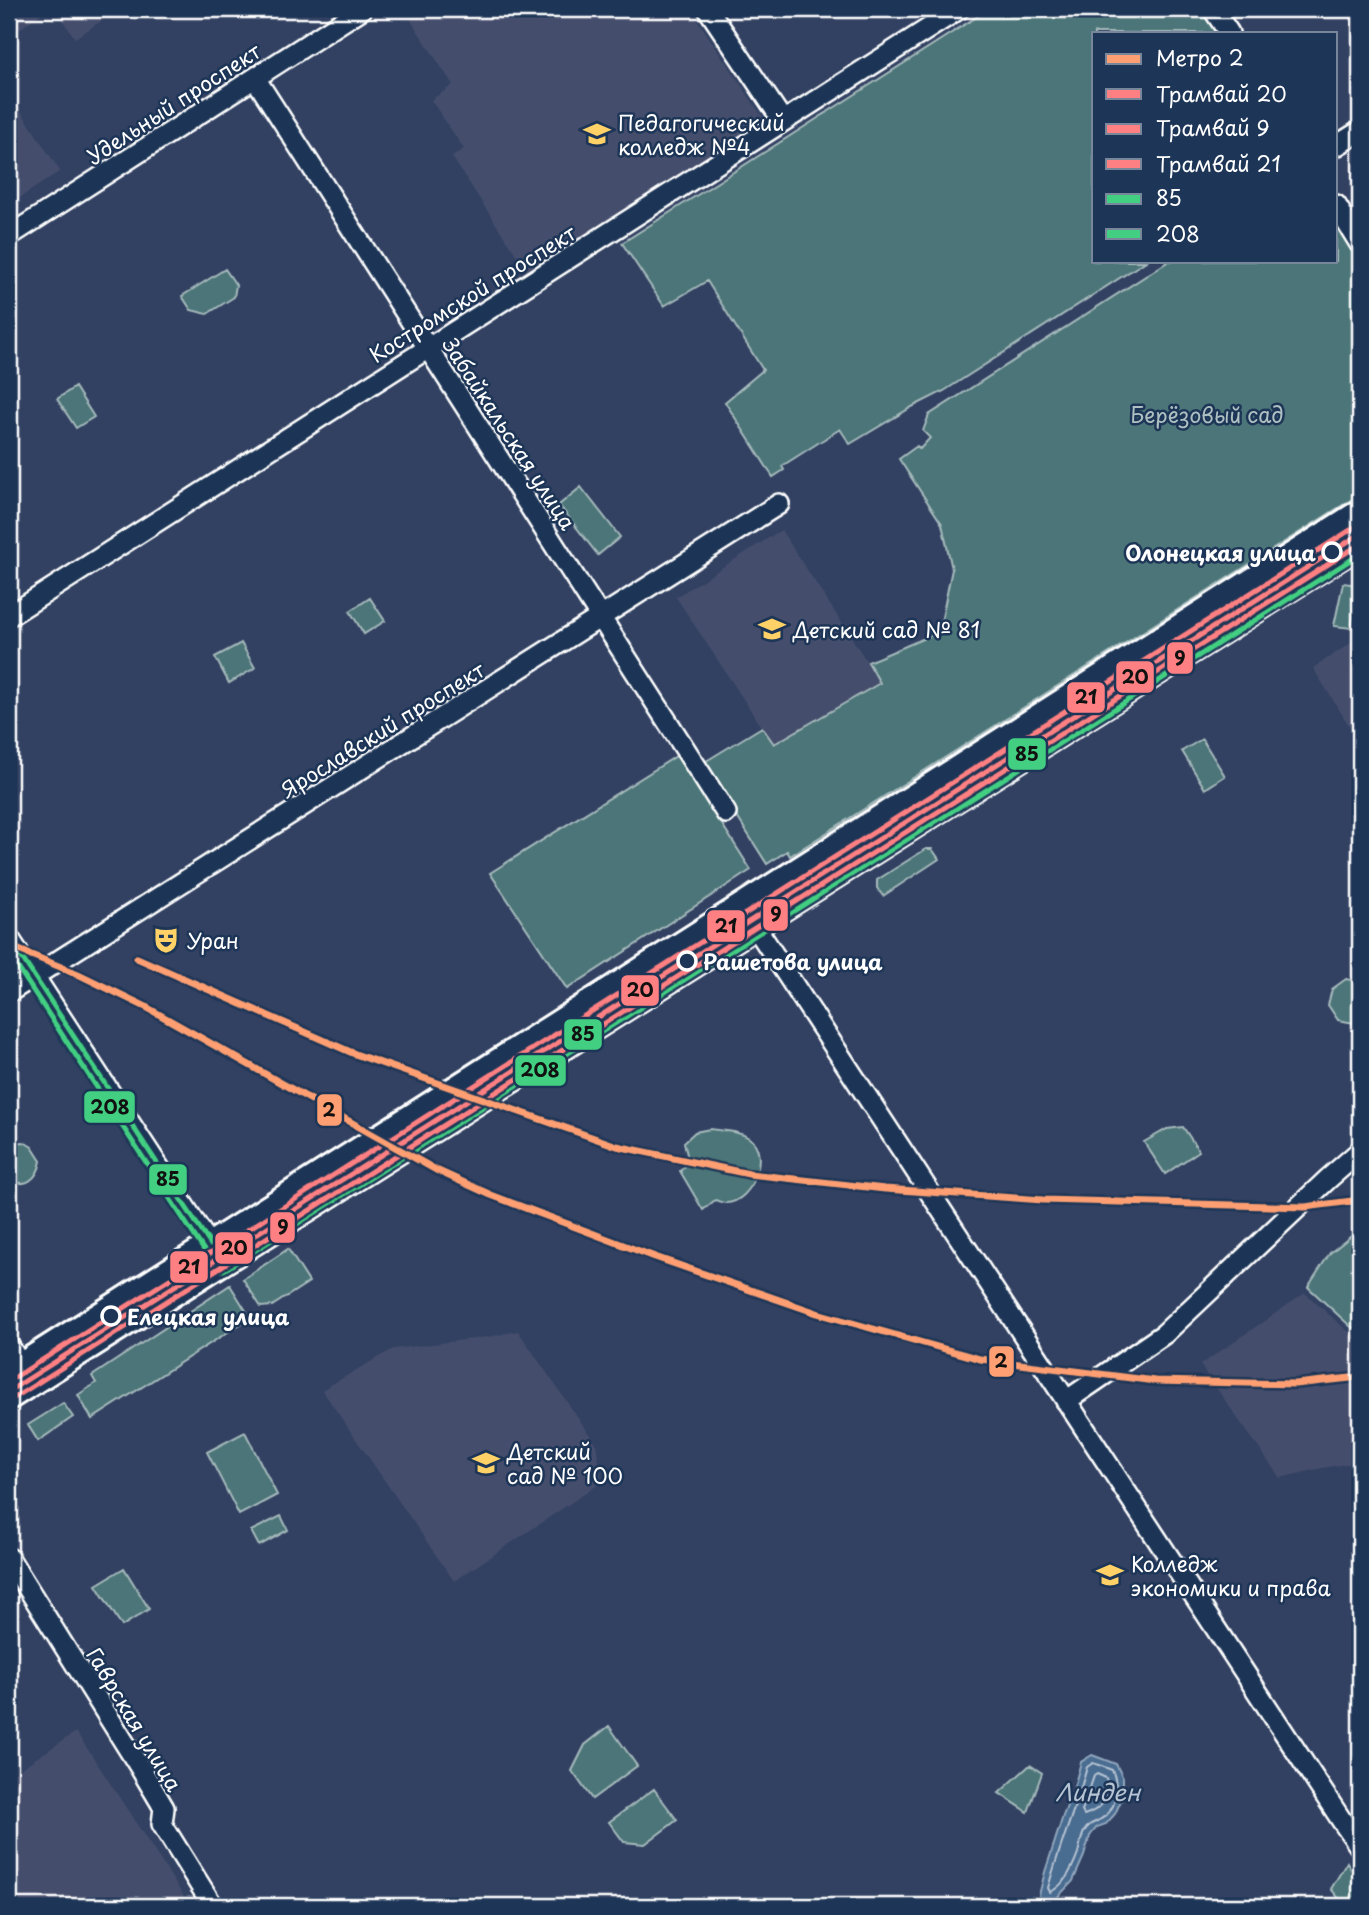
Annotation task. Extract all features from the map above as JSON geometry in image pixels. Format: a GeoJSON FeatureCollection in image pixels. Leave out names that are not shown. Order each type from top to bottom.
{"type":"FeatureCollection","features":[{"type":"Feature","properties":{"kind":"main road"},"geometry":{"type":"LineString","coordinates":[[749,916],[1360,512]]}},
{"type":"Feature","properties":{"kind":"main road"},"geometry":{"type":"LineString","coordinates":[[9,1397],[216,1254],[749,916],[1360,544]]}},
{"type":"Feature","properties":{"kind":"main road"},"geometry":{"type":"LineString","coordinates":[[13,1361],[216,1254]]}},
{"type":"Feature","properties":{"kind":"street","name":"Удельный проспект"},"geometry":{"type":"LineString","coordinates":[[9,236],[362,9]]}},
{"type":"Feature","properties":{"kind":"street"},"geometry":{"type":"LineString","coordinates":[[708,9],[783,121]]}},
{"type":"Feature","properties":{"kind":"street","name":"Костромской проспект"},"geometry":{"type":"LineString","coordinates":[[9,616],[959,9]]}},
{"type":"Feature","properties":{"kind":"street"},"geometry":{"type":"LineString","coordinates":[[1213,9],[1228,32]]}},
{"type":"Feature","properties":{"kind":"street","name":"Забайкальская улица"},"geometry":{"type":"LineString","coordinates":[[255,78],[726,813]]}},
{"type":"Feature","properties":{"kind":"street"},"geometry":{"type":"LineString","coordinates":[[1338,145],[1360,131]]}},
{"type":"Feature","properties":{"kind":"street"},"geometry":{"type":"LineString","coordinates":[[1338,208],[1360,244]]}},
{"type":"Feature","properties":{"kind":"street","name":"Ярославский проспект"},"geometry":{"type":"LineString","coordinates":[[9,992],[779,504]]}},
{"type":"Feature","properties":{"kind":"street"},"geometry":{"type":"LineString","coordinates":[[749,916],[1360,1847]]}},
{"type":"Feature","properties":{"kind":"street"},"geometry":{"type":"LineString","coordinates":[[9,938],[216,1254]]}},
{"type":"Feature","properties":{"kind":"street"},"geometry":{"type":"LineString","coordinates":[[1066,1401],[1164,1334],[1360,1151]]}},
{"type":"Feature","properties":{"kind":"street","name":"Гаврская улица"},"geometry":{"type":"LineString","coordinates":[[9,1558],[164,1808],[162,1824],[214,1906]]}},
{"type":"Feature","properties":{"kind":"street"},"geometry":{"type":"LineString","coordinates":[[1342,1821],[1360,1835]]}},
{"type":"Feature","properties":{"kind":"shaded area"},"geometry":{"type":"Polygon","coordinates":[[[9,9],[47,9],[9,37],[9,9]]]}},
{"type":"Feature","properties":{"kind":"shaded area"},"geometry":{"type":"Polygon","coordinates":[[[61,9],[120,9],[75,38],[57,12],[61,9]]]}},
{"type":"Feature","properties":{"kind":"shaded area","name":"Педагогический колледж №4"},"geometry":{"type":"Polygon","coordinates":[[[426,9],[690,9],[764,119],[527,271],[452,157],[464,149],[431,100],[453,85],[410,19],[426,9]]]}},
{"type":"Feature","properties":{"kind":"shaded area"},"geometry":{"type":"Polygon","coordinates":[[[9,93],[60,171],[9,205],[9,93]]]}},
{"type":"Feature","properties":{"kind":"shaded area","name":"Детский сад № 81"},"geometry":{"type":"Polygon","coordinates":[[[781,530],[881,683],[773,744],[676,597],[781,530]]]}},
{"type":"Feature","properties":{"kind":"shaded area"},"geometry":{"type":"Polygon","coordinates":[[[1360,637],[1360,743],[1313,668],[1360,637]]]}},
{"type":"Feature","properties":{"kind":"shaded area"},"geometry":{"type":"Polygon","coordinates":[[[1305,1293],[1345,1329],[1360,1338],[1360,1462],[1280,1478],[1200,1365],[1305,1293]]]}},
{"type":"Feature","properties":{"kind":"shaded area","name":"Детский сад № 100"},"geometry":{"type":"Polygon","coordinates":[[[518,1331],[596,1444],[602,1482],[454,1581],[322,1390],[393,1349],[518,1331]]]}},
{"type":"Feature","properties":{"kind":"shaded area"},"geometry":{"type":"Polygon","coordinates":[[[76,1732],[190,1906],[9,1906],[9,1776],[76,1732]]]}},
{"type":"Feature","properties":{"kind":"green space"},"geometry":{"type":"Polygon","coordinates":[[[989,9],[1208,9],[1222,32],[1092,32],[1092,262],[1144,262],[944,391],[850,444],[840,429],[782,466],[784,470],[773,477],[725,402],[763,370],[707,281],[664,306],[622,243],[989,9]]]}},
{"type":"Feature","properties":{"kind":"green space","name":"Берёзовый сад"},"geometry":{"type":"Polygon","coordinates":[[[1338,216],[1360,253],[1360,494],[790,856],[787,851],[767,864],[703,763],[762,727],[774,744],[880,683],[868,662],[939,632],[952,569],[942,524],[899,459],[917,446],[920,449],[930,438],[923,431],[929,415],[1167,262],[1338,262],[1338,216]]]}},
{"type":"Feature","properties":{"kind":"green space"},"geometry":{"type":"Polygon","coordinates":[[[225,269],[236,285],[234,297],[207,314],[191,310],[182,296],[225,269]]]}},
{"type":"Feature","properties":{"kind":"green space"},"geometry":{"type":"Polygon","coordinates":[[[75,387],[94,417],[76,428],[57,399],[75,387]]]}},
{"type":"Feature","properties":{"kind":"green space"},"geometry":{"type":"Polygon","coordinates":[[[581,487],[620,537],[598,555],[559,505],[581,487]]]}},
{"type":"Feature","properties":{"kind":"green space"},"geometry":{"type":"Polygon","coordinates":[[[1343,583],[1359,585],[1351,628],[1334,626],[1343,583]]]}},
{"type":"Feature","properties":{"kind":"green space"},"geometry":{"type":"Polygon","coordinates":[[[370,598],[385,621],[364,634],[350,611],[370,598]]]}},
{"type":"Feature","properties":{"kind":"green space"},"geometry":{"type":"Polygon","coordinates":[[[241,643],[255,668],[229,683],[215,657],[241,643]]]}},
{"type":"Feature","properties":{"kind":"green space"},"geometry":{"type":"Polygon","coordinates":[[[1202,739],[1225,776],[1205,789],[1182,751],[1202,739]]]}},
{"type":"Feature","properties":{"kind":"green space"},"geometry":{"type":"Polygon","coordinates":[[[678,755],[751,870],[567,989],[490,873],[678,755]]]}},
{"type":"Feature","properties":{"kind":"green space"},"geometry":{"type":"Polygon","coordinates":[[[926,849],[932,849],[939,859],[883,896],[877,888],[877,880],[926,849]]]}},
{"type":"Feature","properties":{"kind":"green space"},"geometry":{"type":"Polygon","coordinates":[[[1346,979],[1360,982],[1360,1019],[1354,1023],[1338,1020],[1328,1005],[1332,989],[1346,979]]]}},
{"type":"Feature","properties":{"kind":"green space"},"geometry":{"type":"Polygon","coordinates":[[[1183,1127],[1199,1151],[1165,1174],[1144,1142],[1167,1129],[1183,1127]]]}},
{"type":"Feature","properties":{"kind":"green space"},"geometry":{"type":"Polygon","coordinates":[[[710,1129],[735,1132],[749,1138],[755,1145],[759,1165],[751,1186],[744,1195],[736,1201],[726,1203],[715,1200],[703,1210],[680,1171],[689,1163],[684,1142],[695,1132],[710,1129]]]}},
{"type":"Feature","properties":{"kind":"green space"},"geometry":{"type":"Polygon","coordinates":[[[24,1142],[32,1147],[41,1161],[34,1177],[30,1181],[20,1183],[9,1176],[9,1146],[24,1142]]]}},
{"type":"Feature","properties":{"kind":"green space"},"geometry":{"type":"Polygon","coordinates":[[[1360,1229],[1360,1332],[1308,1287],[1330,1253],[1360,1229]]]}},
{"type":"Feature","properties":{"kind":"green space"},"geometry":{"type":"Polygon","coordinates":[[[288,1249],[309,1282],[272,1306],[261,1307],[243,1279],[288,1249]]]}},
{"type":"Feature","properties":{"kind":"green space"},"geometry":{"type":"Polygon","coordinates":[[[230,1285],[248,1314],[242,1323],[92,1419],[78,1395],[96,1383],[92,1376],[230,1285]]]}},
{"type":"Feature","properties":{"kind":"green space"},"geometry":{"type":"Polygon","coordinates":[[[63,1403],[73,1417],[38,1441],[28,1425],[63,1403]]]}},
{"type":"Feature","properties":{"kind":"green space"},"geometry":{"type":"Polygon","coordinates":[[[245,1432],[277,1495],[239,1515],[207,1452],[245,1432]]]}},
{"type":"Feature","properties":{"kind":"green space"},"geometry":{"type":"Polygon","coordinates":[[[281,1516],[288,1530],[259,1546],[251,1531],[281,1516]]]}},
{"type":"Feature","properties":{"kind":"green space"},"geometry":{"type":"Polygon","coordinates":[[[124,1568],[149,1609],[122,1626],[96,1585],[124,1568]]]}},
{"type":"Feature","properties":{"kind":"green space"},"geometry":{"type":"Polygon","coordinates":[[[609,1726],[637,1766],[592,1799],[572,1771],[585,1745],[609,1726]]]}},
{"type":"Feature","properties":{"kind":"green space"},"geometry":{"type":"Polygon","coordinates":[[[1030,1765],[1042,1773],[1028,1812],[999,1793],[1030,1765]]]}},
{"type":"Feature","properties":{"kind":"green space"},"geometry":{"type":"Polygon","coordinates":[[[654,1789],[677,1820],[645,1844],[624,1842],[609,1822],[654,1789]]]}},
{"type":"Feature","properties":{"kind":"green space"},"geometry":{"type":"Polygon","coordinates":[[[1347,1862],[1360,1885],[1360,1906],[1345,1906],[1331,1889],[1347,1862]]]}},
{"type":"Feature","properties":{"kind":"water","name":"Линден"},"geometry":{"type":"Polygon","coordinates":[[[1092,1755],[1116,1764],[1123,1778],[1123,1796],[1115,1814],[1106,1824],[1097,1827],[1090,1836],[1073,1881],[1052,1903],[1041,1900],[1039,1895],[1045,1872],[1081,1762],[1092,1755]]]}},
{"type":"Feature","properties":{"kind":"metro line","name":"2"},"geometry":{"type":"LineString","coordinates":[[9,946],[78,974],[146,1007],[436,1170],[491,1195],[655,1257],[817,1313],[980,1359],[1155,1381],[1295,1384],[1360,1377]]}},
{"type":"Feature","properties":{"kind":"metro line","name":"2"},"geometry":{"type":"LineString","coordinates":[[137,958],[355,1054],[617,1146],[749,1174],[885,1189],[1043,1200],[1305,1207],[1360,1200]]}},
{"type":"Feature","properties":{"kind":"tram line","name":"21"},"geometry":{"type":"LineString","coordinates":[[9,1381],[1355,527]]}},
{"type":"Feature","properties":{"kind":"tram line","name":"20"},"geometry":{"type":"LineString","coordinates":[[9,1391],[1360,534]]}},
{"type":"Feature","properties":{"kind":"tram line","name":"9"},"geometry":{"type":"LineString","coordinates":[[14,1398],[1360,544]]}},
{"type":"Feature","properties":{"kind":"transit line","name":"85"},"geometry":{"type":"LineString","coordinates":[[9,938],[222,1262],[1360,544]]}},
{"type":"Feature","properties":{"kind":"transit line","name":"208"},"geometry":{"type":"LineString","coordinates":[[9,954],[215,1267],[224,1270],[1360,554]]}},
{"type":"Feature","properties":{"kind":"place","name":"Педагогический колледж №4"},"geometry":{"type":"Point","coordinates":[597,134]}},
{"type":"Feature","properties":{"kind":"place","name":"Олонецкая улица"},"geometry":{"type":"Point","coordinates":[1332,552]}},
{"type":"Feature","properties":{"kind":"place","name":"Детский сад № 81"},"geometry":{"type":"Point","coordinates":[772,629]}},
{"type":"Feature","properties":{"kind":"place","name":"Уран"},"geometry":{"type":"Point","coordinates":[166,940]}},
{"type":"Feature","properties":{"kind":"place","name":"Рашетова улица"},"geometry":{"type":"Point","coordinates":[687,961]}},
{"type":"Feature","properties":{"kind":"place","name":"Елецкая улица"},"geometry":{"type":"Point","coordinates":[111,1316]}},
{"type":"Feature","properties":{"kind":"place","name":"Детский сад № 100"},"geometry":{"type":"Point","coordinates":[486,1463]}},
{"type":"Feature","properties":{"kind":"place","name":"Колледж экономики и права"},"geometry":{"type":"Point","coordinates":[1110,1575]}}]}
